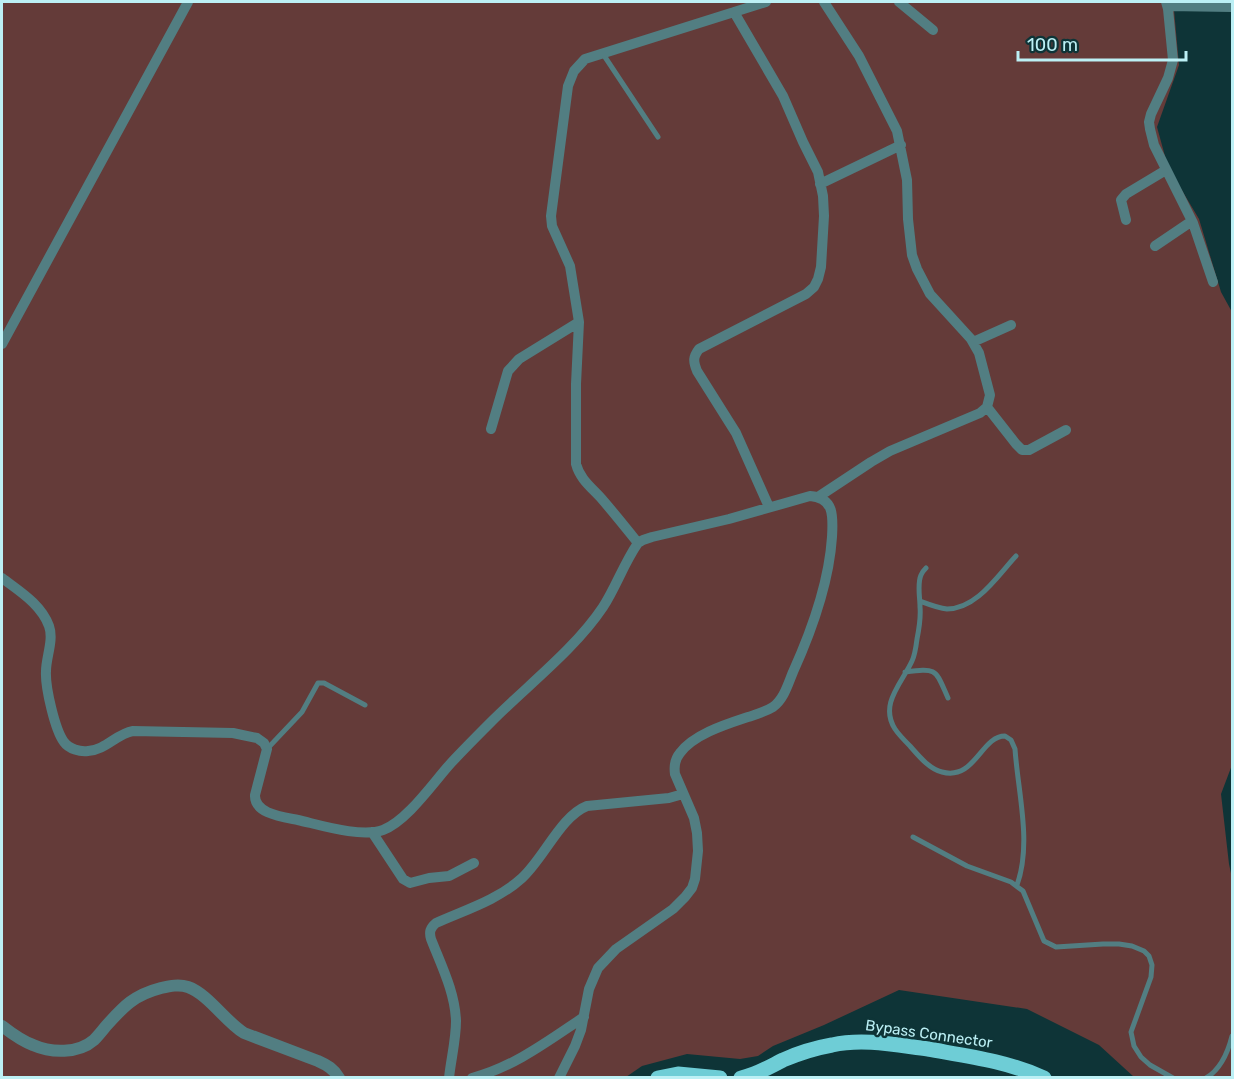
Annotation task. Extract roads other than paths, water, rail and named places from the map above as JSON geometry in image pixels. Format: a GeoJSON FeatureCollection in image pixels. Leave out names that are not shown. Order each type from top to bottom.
{"type":"FeatureCollection","features":[{"type":"Feature","properties":{"kind":"main road","name":"Bypass Connector"},"geometry":{"type":"LineString","coordinates":[[741,1077],[807,1052],[834,1044],[855,1042],[897,1045],[969,1056],[1044,1077]]}},
{"type":"Feature","properties":{"kind":"main road"},"geometry":{"type":"LineString","coordinates":[[658,1077],[678,1074],[720,1077]]}},
{"type":"Feature","properties":{"kind":"street"},"geometry":{"type":"LineString","coordinates":[[2,344],[188,2]]}},
{"type":"Feature","properties":{"kind":"street"},"geometry":{"type":"LineString","coordinates":[[638,543],[584,481],[578,473],[576,464],[575,400],[579,322],[570,266],[552,226],[551,216],[568,86],[574,71],[585,59],[766,2]]}},
{"type":"Feature","properties":{"kind":"street"},"geometry":{"type":"LineString","coordinates":[[818,497],[890,451],[980,413],[987,407],[990,395],[979,353],[930,294],[916,269],[912,255],[907,180],[901,145],[892,119],[859,56],[824,2]]}},
{"type":"Feature","properties":{"kind":"street"},"geometry":{"type":"LineString","coordinates":[[899,2],[933,30]]}},
{"type":"Feature","properties":{"kind":"street"},"geometry":{"type":"LineString","coordinates":[[1213,282],[1192,221],[1154,145],[1149,122],[1168,78],[1173,60],[1167,4],[1233,7]]}},
{"type":"Feature","properties":{"kind":"street"},"geometry":{"type":"LineString","coordinates":[[734,12],[783,96],[818,172],[823,195],[821,267],[814,287],[806,294],[699,348],[694,356],[693,362],[697,371],[736,433],[769,507]]}},
{"type":"Feature","properties":{"kind":"street"},"geometry":{"type":"LineString","coordinates":[[820,184],[901,145]]}},
{"type":"Feature","properties":{"kind":"street"},"geometry":{"type":"LineString","coordinates":[[1126,220],[1121,200],[1126,194],[1166,170]]}},
{"type":"Feature","properties":{"kind":"street"},"geometry":{"type":"LineString","coordinates":[[1155,246],[1192,221]]}},
{"type":"Feature","properties":{"kind":"street"},"geometry":{"type":"LineString","coordinates":[[490,429],[508,371],[519,359],[579,322]]}},
{"type":"Feature","properties":{"kind":"street"},"geometry":{"type":"LineString","coordinates":[[972,342],[1011,325]]}},
{"type":"Feature","properties":{"kind":"street"},"geometry":{"type":"LineString","coordinates":[[987,407],[1022,450],[1029,450],[1066,430]]}},
{"type":"Feature","properties":{"kind":"street"},"geometry":{"type":"LineString","coordinates":[[2,578],[34,604],[49,626],[51,633],[46,673],[47,689],[59,733],[66,745],[77,750],[97,750],[111,743],[123,733],[133,730],[233,733],[257,738],[264,743],[267,749],[255,795],[257,806],[290,818],[342,830],[372,832],[388,828],[402,817],[486,726],[581,634],[603,607],[638,543],[652,537],[729,519],[810,496],[818,497],[828,503],[832,511],[831,550],[824,584],[803,649],[782,698],[764,712],[721,726],[696,739],[679,754],[675,774],[698,833],[695,879],[692,888],[673,909],[602,962],[589,989],[584,1017],[575,1046],[559,1077]]}},
{"type":"Feature","properties":{"kind":"street"},"geometry":{"type":"LineString","coordinates":[[449,1077],[456,1021],[448,984],[430,935],[432,927],[436,923],[490,900],[514,885],[531,869],[580,808],[669,798],[683,794]]}},
{"type":"Feature","properties":{"kind":"street"},"geometry":{"type":"LineString","coordinates":[[372,832],[403,879],[410,883],[449,876],[474,863]]}},
{"type":"Feature","properties":{"kind":"street"},"geometry":{"type":"LineString","coordinates":[[2,1026],[31,1045],[45,1049],[81,1048],[94,1040],[128,1003],[137,997],[166,987],[183,986],[201,995],[237,1029],[318,1061],[336,1072],[339,1077]]}},
{"type":"Feature","properties":{"kind":"street"},"geometry":{"type":"LineString","coordinates":[[472,1077],[519,1060],[584,1017]]}},
{"type":"Feature","properties":{"kind":"lane"},"geometry":{"type":"LineString","coordinates":[[603,54],[657,137]]}},
{"type":"Feature","properties":{"kind":"lane"},"geometry":{"type":"LineString","coordinates":[[920,601],[946,609],[966,604],[978,597],[1016,556]]}},
{"type":"Feature","properties":{"kind":"lane"},"geometry":{"type":"LineString","coordinates":[[926,567],[921,575],[919,586],[920,609],[916,650],[893,692],[890,702],[891,720],[895,729],[921,759],[943,772],[959,771],[970,764],[998,736],[1005,736],[1011,740],[1015,749],[1025,852],[1022,873],[1017,885]]}},
{"type":"Feature","properties":{"kind":"lane"},"geometry":{"type":"LineString","coordinates":[[905,672],[927,669],[933,671],[948,698]]}},
{"type":"Feature","properties":{"kind":"lane"},"geometry":{"type":"LineString","coordinates":[[267,749],[302,712],[318,683],[324,683],[364,705]]}},
{"type":"Feature","properties":{"kind":"lane"},"geometry":{"type":"LineString","coordinates":[[913,837],[967,866],[1017,885],[1023,891],[1044,941],[1048,944],[1056,947],[1119,944],[1144,951],[1149,956],[1152,965],[1151,977],[1131,1032],[1134,1046],[1150,1065],[1173,1077]]}},
{"type":"Feature","properties":{"kind":"lane"},"geometry":{"type":"LineString","coordinates":[[1206,1077],[1212,1074],[1225,1057],[1233,1036]]}}]}
